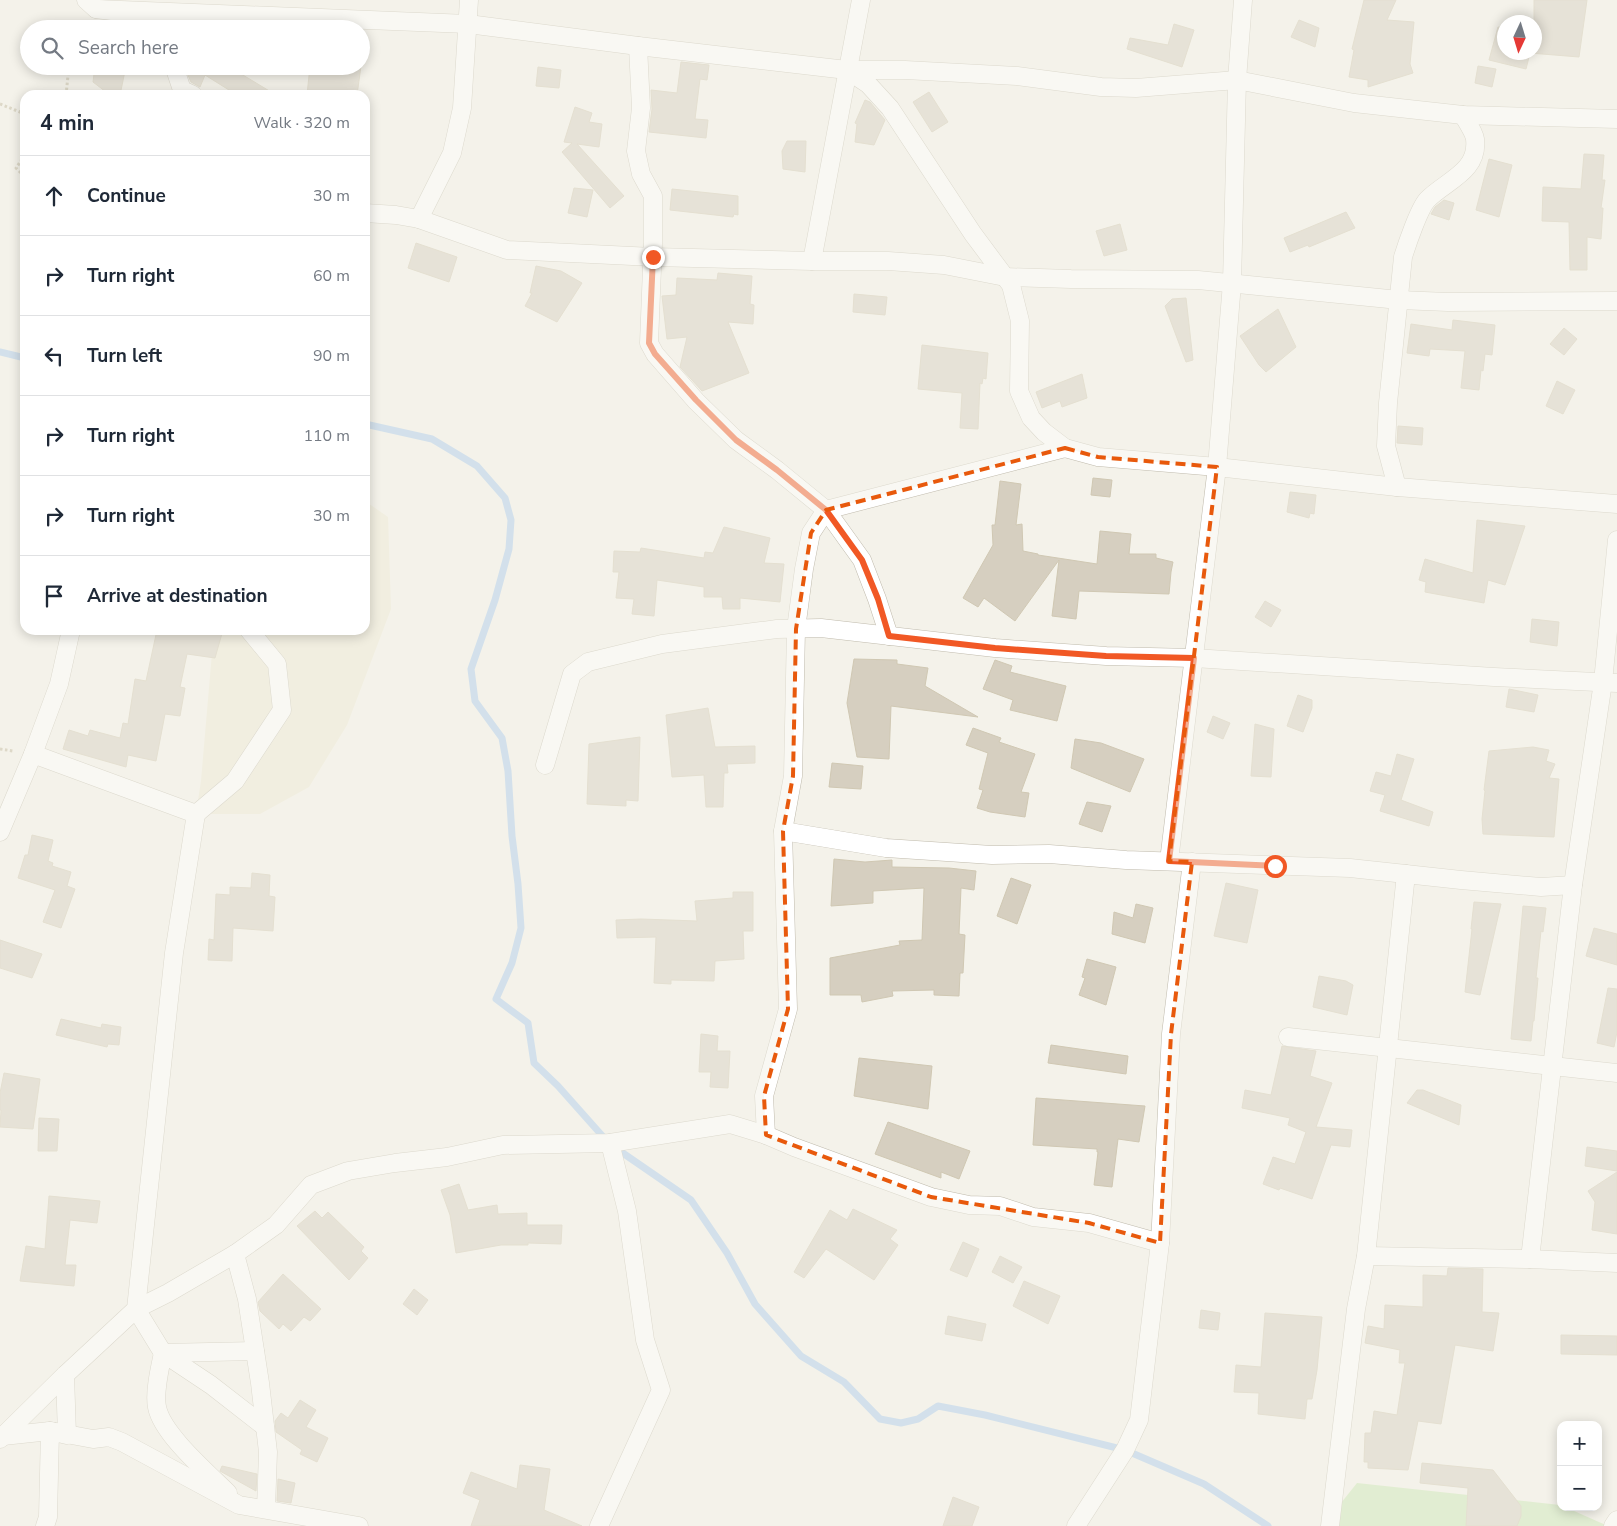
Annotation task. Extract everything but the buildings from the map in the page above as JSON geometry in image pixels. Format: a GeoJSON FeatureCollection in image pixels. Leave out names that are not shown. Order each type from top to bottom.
{"type":"FeatureCollection","features":[{"type":"Feature","properties":{"kind":"street"},"geometry":{"type":"LineString","coordinates":[[419,219],[452,153],[462,108],[468,0]]}},
{"type":"Feature","properties":{"kind":"street"},"geometry":{"type":"LineString","coordinates":[[812,261],[861,0]]}},
{"type":"Feature","properties":{"kind":"street"},"geometry":{"type":"LineString","coordinates":[[1169,861],[1217,467],[1232,283],[1242,0]]}},
{"type":"Feature","properties":{"kind":"street"},"geometry":{"type":"LineString","coordinates":[[91,4],[468,24],[847,70],[905,70],[1016,76],[1101,88],[1136,88],[1238,80],[1354,103],[1463,115],[1617,119]]}},
{"type":"Feature","properties":{"kind":"street"},"geometry":{"type":"LineString","coordinates":[[91,4],[136,14],[144,20]]}},
{"type":"Feature","properties":{"kind":"street"},"geometry":{"type":"LineString","coordinates":[[638,46],[642,108],[636,151],[641,174],[653,196],[653,257],[649,343],[655,354],[696,400],[736,440],[826,510],[862,560],[878,599],[889,636]]}},
{"type":"Feature","properties":{"kind":"street"},"geometry":{"type":"LineString","coordinates":[[847,70],[868,84],[890,108],[968,226],[1011,286],[1020,322],[1019,391],[1031,418],[1044,432],[1065,448],[1098,457],[1217,467],[1396,486],[1617,504]]}},
{"type":"Feature","properties":{"kind":"street"},"geometry":{"type":"LineString","coordinates":[[177,75],[182,90]]}},
{"type":"Feature","properties":{"kind":"street"},"geometry":{"type":"LineString","coordinates":[[1396,486],[1386,446],[1388,403],[1403,257],[1426,201],[1466,170],[1473,157],[1475,138],[1463,115]]}},
{"type":"Feature","properties":{"kind":"street"},"geometry":{"type":"LineString","coordinates":[[370,213],[396,214],[419,219],[507,250],[653,257],[888,261],[944,265],[1005,277],[1071,280],[1198,280],[1399,300],[1448,302],[1617,301]]}},
{"type":"Feature","properties":{"kind":"street"},"geometry":{"type":"LineString","coordinates":[[766,1135],[764,1096],[788,1009],[783,831],[793,776],[796,629],[811,533],[826,510],[1065,448]]}},
{"type":"Feature","properties":{"kind":"street"},"geometry":{"type":"LineString","coordinates":[[1530,1259],[1573,885],[1610,683],[1617,540]]}},
{"type":"Feature","properties":{"kind":"street"},"geometry":{"type":"LineString","coordinates":[[544,765],[572,674],[588,662],[662,644],[777,629],[821,628],[995,648],[1078,654],[1194,658],[1610,683]]}},
{"type":"Feature","properties":{"kind":"street"},"geometry":{"type":"LineString","coordinates":[[0,832],[33,754],[59,684],[70,635]]}},
{"type":"Feature","properties":{"kind":"street"},"geometry":{"type":"LineString","coordinates":[[253,635],[277,664],[282,710],[234,781],[196,814],[174,954],[136,1309],[163,1353],[211,1385],[265,1427]]}},
{"type":"Feature","properties":{"kind":"street"},"geometry":{"type":"LineString","coordinates":[[33,754],[196,814]]}},
{"type":"Feature","properties":{"kind":"street"},"geometry":{"type":"LineString","coordinates":[[783,831],[886,848],[992,855],[1049,854],[1126,860],[1275,866]]}},
{"type":"Feature","properties":{"kind":"street"},"geometry":{"type":"LineString","coordinates":[[1192,862],[1350,868],[1541,887],[1573,885]]}},
{"type":"Feature","properties":{"kind":"street"},"geometry":{"type":"LineString","coordinates":[[1076,1526],[1125,1450],[1139,1420],[1160,1243],[1171,1034],[1192,862]]}},
{"type":"Feature","properties":{"kind":"street"},"geometry":{"type":"LineString","coordinates":[[1330,1526],[1356,1309],[1366,1256],[1406,874]]}},
{"type":"Feature","properties":{"kind":"street"},"geometry":{"type":"LineString","coordinates":[[1288,1037],[1617,1073]]}},
{"type":"Feature","properties":{"kind":"street"},"geometry":{"type":"LineString","coordinates":[[2,1437],[136,1309],[236,1254],[276,1225],[311,1185],[348,1171],[395,1163],[447,1157],[503,1145],[610,1143],[730,1124],[766,1135],[931,1197],[969,1205],[1000,1206],[1033,1217],[1089,1223],[1160,1243]]}},
{"type":"Feature","properties":{"kind":"street"},"geometry":{"type":"LineString","coordinates":[[599,1526],[661,1390],[645,1340],[627,1211],[610,1143]]}},
{"type":"Feature","properties":{"kind":"street"},"geometry":{"type":"LineString","coordinates":[[236,1254],[247,1298],[268,1452],[266,1509]]}},
{"type":"Feature","properties":{"kind":"street"},"geometry":{"type":"LineString","coordinates":[[1366,1256],[1530,1259],[1617,1264]]}},
{"type":"Feature","properties":{"kind":"street"},"geometry":{"type":"LineString","coordinates":[[163,1353],[255,1351]]}},
{"type":"Feature","properties":{"kind":"street"},"geometry":{"type":"LineString","coordinates":[[163,1353],[158,1378],[156,1406],[164,1426],[239,1504]]}},
{"type":"Feature","properties":{"kind":"street"},"geometry":{"type":"LineString","coordinates":[[50,1431],[68,1435],[65,1375]]}},
{"type":"Feature","properties":{"kind":"street"},"geometry":{"type":"LineString","coordinates":[[45,1526],[48,1517],[50,1431]]}},
{"type":"Feature","properties":{"kind":"street"},"geometry":{"type":"LineString","coordinates":[[2,1437],[50,1431],[93,1438],[108,1437],[122,1442],[239,1504],[359,1526]]}},
{"type":"Feature","properties":{"kind":"street"},"geometry":{"type":"LineString","coordinates":[[1613,1526],[1617,1520]]}},
{"type":"Feature","properties":{"kind":"path"},"geometry":{"type":"LineString","coordinates":[[67,90],[68,75]]}},
{"type":"Feature","properties":{"kind":"path"},"geometry":{"type":"LineString","coordinates":[[0,104],[20,112]]}},
{"type":"Feature","properties":{"kind":"path"},"geometry":{"type":"LineString","coordinates":[[20,162],[16,168],[20,172]]}},
{"type":"Feature","properties":{"kind":"highlighted area"},"geometry":{"type":"Polygon","coordinates":[[[1065,448],[1098,457],[1217,467],[1169,861],[1192,862],[1171,1034],[1160,1243],[1089,1223],[931,1197],[766,1135],[764,1096],[788,1009],[783,831],[793,776],[796,629],[811,533],[826,510],[1065,448]]]}},
{"type":"Feature","properties":{"kind":"shaded area"},"geometry":{"type":"Polygon","coordinates":[[[370,504],[388,517],[391,609],[347,725],[309,787],[260,814],[196,814],[201,781],[214,635],[370,635],[370,504]]]}},
{"type":"Feature","properties":{"kind":"green space"},"geometry":{"type":"Polygon","coordinates":[[[1357,1483],[1557,1505],[1557,1511],[1574,1511],[1608,1526],[1333,1526],[1333,1513],[1357,1483]]]}},
{"type":"Feature","properties":{"kind":"waterway"},"geometry":{"type":"LineString","coordinates":[[0,352],[20,357]]}},
{"type":"Feature","properties":{"kind":"waterway"},"geometry":{"type":"LineString","coordinates":[[370,425],[432,439],[477,466],[505,498],[511,520],[509,549],[495,600],[471,669],[475,701],[502,738],[508,771],[512,836],[518,884],[521,928],[512,963],[496,999],[528,1023],[534,1063],[558,1086],[606,1140]]}},
{"type":"Feature","properties":{"kind":"waterway"},"geometry":{"type":"LineString","coordinates":[[614,1147],[691,1200],[727,1253],[755,1304],[801,1356],[844,1382],[880,1419],[901,1423],[918,1419],[938,1406],[985,1415],[1125,1450],[1204,1484],[1268,1526]]}},
{"type":"Feature","properties":{"kind":"route"},"geometry":{"type":"LineString","coordinates":[[653,257],[649,343],[655,354],[696,400],[736,440],[826,510],[862,560],[878,599],[889,636],[995,648],[1106,656],[1194,658],[1169,861],[1275,866]]}}]}
